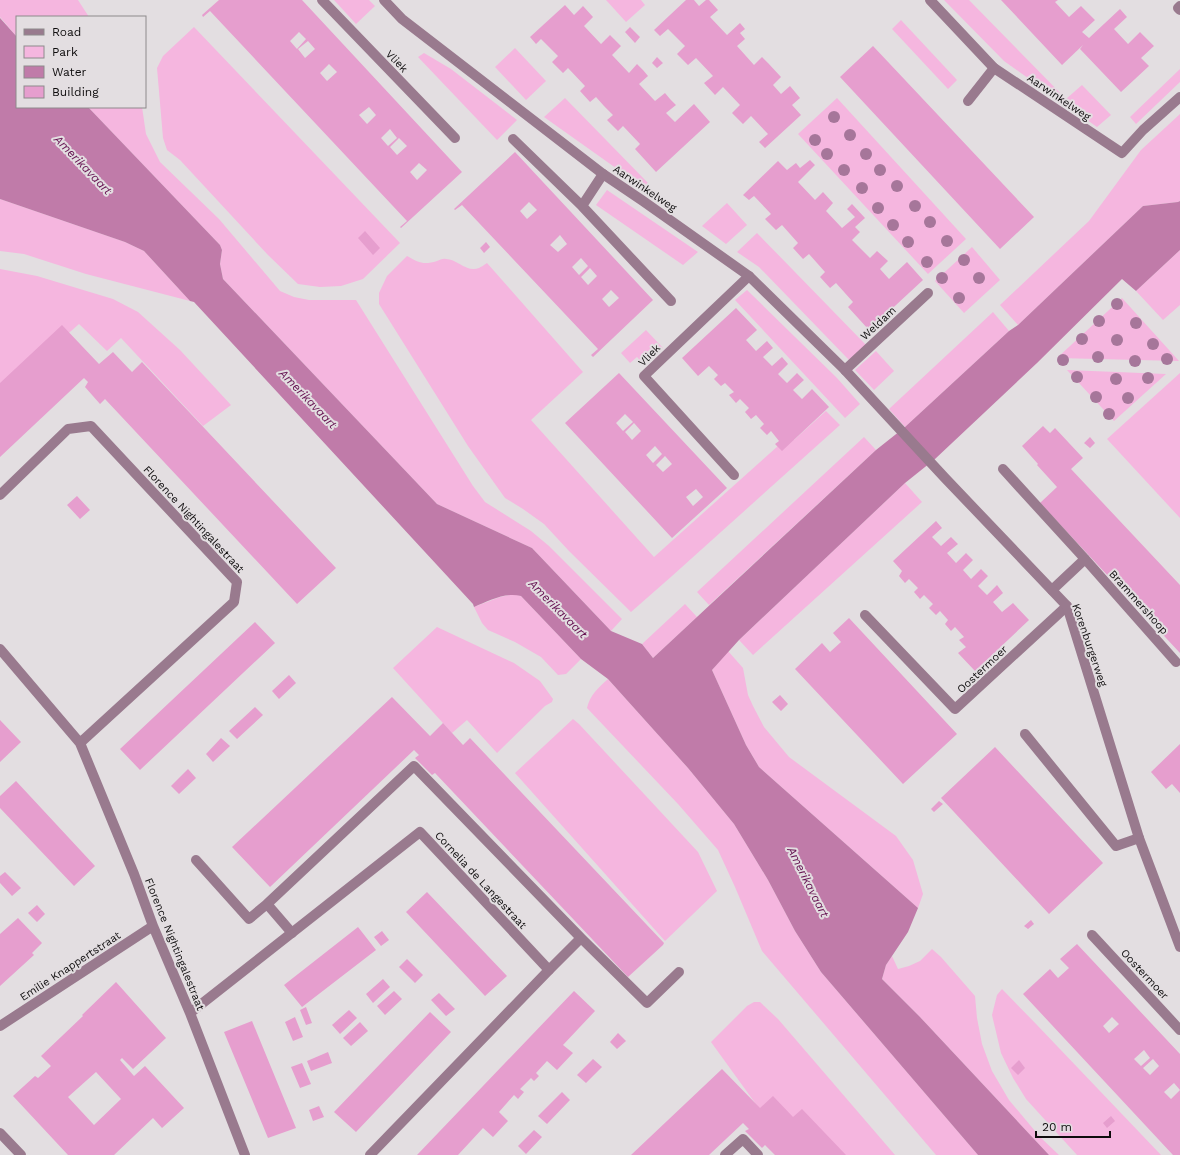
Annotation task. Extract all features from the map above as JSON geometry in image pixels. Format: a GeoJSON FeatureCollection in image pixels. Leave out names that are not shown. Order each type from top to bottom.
{"type":"FeatureCollection","features":[{"type":"Feature","properties":{"kind":"street","name":"Vliek"},"geometry":{"type":"LineString","coordinates":[[322,0],[455,138]]}},
{"type":"Feature","properties":{"kind":"street","name":"Aarwinkelweg"},"geometry":{"type":"LineString","coordinates":[[384,0],[402,19],[603,174],[749,276],[845,370],[881,408]]}},
{"type":"Feature","properties":{"kind":"street","name":"Aarwinkelweg"},"geometry":{"type":"LineString","coordinates":[[930,0],[994,68],[1122,153],[1143,130],[1180,97]]}},
{"type":"Feature","properties":{"kind":"street"},"geometry":{"type":"LineString","coordinates":[[1180,6],[1178,8],[1180,10]]}},
{"type":"Feature","properties":{"kind":"street"},"geometry":{"type":"LineString","coordinates":[[968,101],[994,68]]}},
{"type":"Feature","properties":{"kind":"street"},"geometry":{"type":"LineString","coordinates":[[513,139],[582,206],[671,301]]}},
{"type":"Feature","properties":{"kind":"street"},"geometry":{"type":"LineString","coordinates":[[582,206],[603,174]]}},
{"type":"Feature","properties":{"kind":"street","name":"Vliek"},"geometry":{"type":"LineString","coordinates":[[734,475],[644,376],[749,276]]}},
{"type":"Feature","properties":{"kind":"street","name":"Weldam"},"geometry":{"type":"LineString","coordinates":[[845,370],[928,293]]}},
{"type":"Feature","properties":{"kind":"street","name":"Korenburgerweg"},"geometry":{"type":"LineString","coordinates":[[881,408],[1067,606],[1139,838],[1180,947]]}},
{"type":"Feature","properties":{"kind":"street","name":"Florence Nightingalestraat"},"geometry":{"type":"LineString","coordinates":[[0,496],[68,429],[91,426],[237,582],[234,602],[80,743]]}},
{"type":"Feature","properties":{"kind":"street","name":"Brammershoop"},"geometry":{"type":"LineString","coordinates":[[1003,469],[1176,662]]}},
{"type":"Feature","properties":{"kind":"street"},"geometry":{"type":"LineString","coordinates":[[1052,590],[1084,559]]}},
{"type":"Feature","properties":{"kind":"street","name":"Oostermoer"},"geometry":{"type":"LineString","coordinates":[[865,615],[955,709],[1067,606]]}},
{"type":"Feature","properties":{"kind":"street","name":"Florence Nightingalestraat"},"geometry":{"type":"LineString","coordinates":[[0,649],[80,743],[134,874],[153,926],[190,1013],[245,1155]]}},
{"type":"Feature","properties":{"kind":"street"},"geometry":{"type":"LineString","coordinates":[[1025,734],[1116,846],[1139,838]]}},
{"type":"Feature","properties":{"kind":"street"},"geometry":{"type":"LineString","coordinates":[[196,860],[249,918],[267,904],[414,766],[646,1003],[679,972]]}},
{"type":"Feature","properties":{"kind":"street","name":"Cornelia de Langestraat"},"geometry":{"type":"LineString","coordinates":[[190,1013],[420,832],[549,970]]}},
{"type":"Feature","properties":{"kind":"street"},"geometry":{"type":"LineString","coordinates":[[267,904],[292,932]]}},
{"type":"Feature","properties":{"kind":"street","name":"Emilie Knappertstraat"},"geometry":{"type":"LineString","coordinates":[[0,1026],[153,926]]}},
{"type":"Feature","properties":{"kind":"street","name":"Oostermoer"},"geometry":{"type":"LineString","coordinates":[[1092,935],[1180,1030]]}},
{"type":"Feature","properties":{"kind":"street"},"geometry":{"type":"LineString","coordinates":[[370,1155],[581,938]]}},
{"type":"Feature","properties":{"kind":"street"},"geometry":{"type":"LineString","coordinates":[[0,1133],[21,1155]]}},
{"type":"Feature","properties":{"kind":"street"},"geometry":{"type":"LineString","coordinates":[[725,1155],[743,1139],[758,1155]]}},
{"type":"Feature","properties":{"kind":"green space"},"geometry":{"type":"Polygon","coordinates":[[[0,0],[78,0],[88,16],[16,16],[16,36],[0,17],[0,0]]]}},
{"type":"Feature","properties":{"kind":"green space"},"geometry":{"type":"Polygon","coordinates":[[[334,0],[369,0],[375,6],[356,24],[334,0]]]}},
{"type":"Feature","properties":{"kind":"green space"},"geometry":{"type":"Polygon","coordinates":[[[606,0],[641,0],[645,5],[626,22],[606,0]]]}},
{"type":"Feature","properties":{"kind":"green space"},"geometry":{"type":"Polygon","coordinates":[[[944,0],[969,0],[1066,99],[1082,85],[1111,115],[1097,127],[1004,61],[944,0]]]}},
{"type":"Feature","properties":{"kind":"green space"},"geometry":{"type":"Polygon","coordinates":[[[901,20],[957,80],[948,89],[892,29],[901,20]]]}},
{"type":"Feature","properties":{"kind":"green space"},"geometry":{"type":"Polygon","coordinates":[[[194,27],[400,243],[363,279],[341,286],[320,287],[298,284],[268,255],[180,160],[167,150],[163,138],[157,68],[163,56],[194,27]]]}},
{"type":"Feature","properties":{"kind":"green space"},"geometry":{"type":"Polygon","coordinates":[[[515,48],[546,81],[526,100],[495,67],[515,48]]]}},
{"type":"Feature","properties":{"kind":"green space"},"geometry":{"type":"Polygon","coordinates":[[[424,53],[451,69],[517,120],[497,140],[418,57],[424,53]]]}},
{"type":"Feature","properties":{"kind":"green space"},"geometry":{"type":"Polygon","coordinates":[[[1180,69],[1180,82],[1136,124],[1130,117],[1180,69]]]}},
{"type":"Feature","properties":{"kind":"green space"},"geometry":{"type":"Polygon","coordinates":[[[565,98],[648,183],[644,188],[544,117],[565,98]]]}},
{"type":"Feature","properties":{"kind":"green space"},"geometry":{"type":"Polygon","coordinates":[[[837,98],[966,239],[928,274],[798,134],[837,98]]]}},
{"type":"Feature","properties":{"kind":"green space"},"geometry":{"type":"Polygon","coordinates":[[[89,108],[142,108],[146,134],[160,162],[219,219],[280,291],[294,297],[309,300],[356,300],[473,486],[485,502],[531,531],[549,546],[622,619],[611,631],[532,548],[437,504],[223,279],[220,264],[222,250],[220,245],[89,108]]]}},
{"type":"Feature","properties":{"kind":"green space"},"geometry":{"type":"Polygon","coordinates":[[[1180,114],[1180,201],[1143,206],[1018,325],[1000,305],[1089,221],[1141,150],[1180,114]]]}},
{"type":"Feature","properties":{"kind":"green space"},"geometry":{"type":"Polygon","coordinates":[[[607,190],[698,252],[683,265],[596,205],[607,190]]]}},
{"type":"Feature","properties":{"kind":"green space"},"geometry":{"type":"Polygon","coordinates":[[[0,199],[125,242],[144,251],[190,301],[86,274],[24,254],[0,251],[0,199]]]}},
{"type":"Feature","properties":{"kind":"green space"},"geometry":{"type":"Polygon","coordinates":[[[727,203],[747,225],[726,244],[702,226],[727,203]]]}},
{"type":"Feature","properties":{"kind":"green space"},"geometry":{"type":"Polygon","coordinates":[[[757,233],[866,345],[849,360],[759,267],[737,252],[757,233]]]}},
{"type":"Feature","properties":{"kind":"green space"},"geometry":{"type":"Polygon","coordinates":[[[972,247],[1000,280],[964,313],[935,281],[972,247]]]}},
{"type":"Feature","properties":{"kind":"green space"},"geometry":{"type":"Polygon","coordinates":[[[1180,250],[1180,305],[1163,320],[1136,291],[1180,250]]]}},
{"type":"Feature","properties":{"kind":"green space"},"geometry":{"type":"Polygon","coordinates":[[[407,256],[418,262],[425,263],[444,259],[450,260],[470,269],[479,268],[487,263],[583,372],[531,420],[654,557],[788,437],[794,440],[826,411],[840,425],[631,612],[569,551],[544,524],[505,498],[468,446],[379,304],[379,293],[387,276],[407,256]]]}},
{"type":"Feature","properties":{"kind":"green space"},"geometry":{"type":"Polygon","coordinates":[[[0,269],[37,276],[113,299],[138,312],[180,350],[231,405],[203,426],[121,338],[107,351],[79,324],[0,394],[0,269]]]}},
{"type":"Feature","properties":{"kind":"green space"},"geometry":{"type":"Polygon","coordinates":[[[747,290],[837,378],[860,404],[845,418],[735,300],[747,290]]]}},
{"type":"Feature","properties":{"kind":"green space"},"geometry":{"type":"Polygon","coordinates":[[[1122,298],[1179,361],[1057,358],[1122,298]]]}},
{"type":"Feature","properties":{"kind":"green space"},"geometry":{"type":"Polygon","coordinates":[[[993,312],[1009,331],[905,427],[889,409],[993,312]]]}},
{"type":"Feature","properties":{"kind":"green space"},"geometry":{"type":"Polygon","coordinates":[[[646,330],[663,348],[644,365],[637,357],[630,363],[621,353],[646,330]]]}},
{"type":"Feature","properties":{"kind":"green space"},"geometry":{"type":"Polygon","coordinates":[[[876,351],[894,371],[874,390],[855,370],[876,351]]]}},
{"type":"Feature","properties":{"kind":"green space"},"geometry":{"type":"Polygon","coordinates":[[[1067,370],[1166,374],[1114,421],[1067,370]]]}},
{"type":"Feature","properties":{"kind":"green space"},"geometry":{"type":"Polygon","coordinates":[[[1180,373],[1180,518],[1107,439],[1180,373]]]}},
{"type":"Feature","properties":{"kind":"green space"},"geometry":{"type":"Polygon","coordinates":[[[864,437],[876,450],[709,605],[697,592],[864,437]]]}},
{"type":"Feature","properties":{"kind":"green space"},"geometry":{"type":"Polygon","coordinates":[[[905,483],[922,502],[753,655],[739,640],[905,483]]]}},
{"type":"Feature","properties":{"kind":"green space"},"geometry":{"type":"Polygon","coordinates":[[[514,594],[521,596],[581,659],[566,674],[558,675],[541,657],[515,642],[488,630],[482,623],[474,607],[500,597],[514,594]]]}},
{"type":"Feature","properties":{"kind":"green space"},"geometry":{"type":"Polygon","coordinates":[[[685,604],[697,617],[653,658],[642,644],[685,604]]]}},
{"type":"Feature","properties":{"kind":"green space"},"geometry":{"type":"Polygon","coordinates":[[[437,627],[514,663],[540,681],[553,699],[552,702],[545,706],[497,753],[467,720],[452,733],[393,668],[437,627]]]}},
{"type":"Feature","properties":{"kind":"green space"},"geometry":{"type":"Polygon","coordinates":[[[728,651],[743,668],[748,695],[764,727],[789,757],[896,836],[913,860],[923,894],[918,908],[759,767],[746,745],[712,670],[728,651]]]}},
{"type":"Feature","properties":{"kind":"green space"},"geometry":{"type":"Polygon","coordinates":[[[608,679],[688,768],[734,824],[768,880],[795,931],[821,972],[978,1155],[936,1155],[762,951],[718,850],[678,804],[587,708],[592,695],[608,679]]]}},
{"type":"Feature","properties":{"kind":"green space"},"geometry":{"type":"Polygon","coordinates":[[[573,719],[698,852],[717,891],[665,941],[515,773],[573,719]]]}},
{"type":"Feature","properties":{"kind":"green space"},"geometry":{"type":"Polygon","coordinates":[[[932,949],[941,957],[975,996],[982,1044],[992,1071],[1009,1100],[1040,1137],[1059,1155],[1049,1155],[920,1017],[882,979],[886,965],[892,956],[898,969],[920,961],[932,949]]]}},
{"type":"Feature","properties":{"kind":"green space"},"geometry":{"type":"Polygon","coordinates":[[[1002,989],[1161,1155],[1077,1155],[1026,1099],[1013,1078],[1001,1053],[992,1015],[997,995],[1002,989]]]}},
{"type":"Feature","properties":{"kind":"green space"},"geometry":{"type":"Polygon","coordinates":[[[754,1002],[760,1002],[778,1019],[895,1155],[817,1155],[779,1136],[711,1042],[747,1006],[754,1002]]]}},
{"type":"Feature","properties":{"kind":"water","name":"Amerikavaart"},"geometry":{"type":"Polygon","coordinates":[[[0,18],[16,36],[16,108],[89,108],[220,245],[222,250],[220,264],[223,279],[437,504],[532,548],[611,631],[642,644],[653,658],[876,450],[905,427],[1009,331],[1018,325],[1143,206],[1180,201],[1180,250],[1136,291],[1122,279],[1037,363],[935,459],[905,483],[739,640],[712,670],[746,745],[759,767],[918,908],[908,932],[886,965],[882,979],[920,1017],[1049,1155],[978,1155],[821,972],[795,931],[768,880],[734,824],[688,768],[608,679],[581,659],[521,596],[503,596],[474,607],[473,604],[194,302],[190,301],[144,251],[125,242],[0,199],[0,18]]]}},
{"type":"Feature","properties":{"kind":"building"},"geometry":{"type":"Polygon","coordinates":[[[219,0],[302,0],[462,172],[401,228],[400,227],[407,221],[210,11],[203,17],[202,15],[219,0]],[[299,32],[290,41],[297,49],[306,39],[299,32]],[[308,41],[298,49],[305,58],[315,49],[308,41]],[[329,64],[320,73],[327,81],[337,72],[329,64]],[[369,107],[359,115],[367,124],[376,115],[369,107]],[[390,129],[381,138],[388,146],[397,138],[390,129]],[[399,138],[390,147],[397,155],[407,146],[399,138]],[[419,163],[410,172],[417,180],[427,170],[419,163]]]}},
{"type":"Feature","properties":{"kind":"building"},"geometry":{"type":"Polygon","coordinates":[[[686,0],[694,0],[699,6],[706,0],[709,0],[718,10],[710,17],[727,35],[740,23],[745,29],[740,33],[745,39],[737,46],[754,65],[762,57],[781,77],[773,85],[781,94],[790,86],[800,98],[792,105],[801,115],[765,148],[759,142],[768,134],[751,116],[743,124],[732,113],[740,105],[723,87],[715,95],[704,83],[713,76],[696,58],[688,65],[677,54],[685,46],[668,29],[660,36],[654,30],[686,0]]]}},
{"type":"Feature","properties":{"kind":"building"},"geometry":{"type":"Polygon","coordinates":[[[1001,0],[1058,0],[1055,2],[1069,17],[1081,6],[1095,20],[1082,32],[1089,38],[1120,9],[1127,17],[1114,29],[1128,44],[1140,32],[1154,46],[1141,58],[1149,66],[1121,92],[1080,49],[1083,45],[1062,65],[1001,0]]]}},
{"type":"Feature","properties":{"kind":"building"},"geometry":{"type":"Polygon","coordinates":[[[565,5],[574,15],[583,6],[593,17],[584,26],[601,44],[610,35],[621,46],[612,55],[629,73],[637,64],[643,70],[648,76],[639,84],[655,101],[665,93],[676,105],[666,113],[675,122],[694,104],[710,122],[656,172],[635,149],[640,144],[623,126],[618,131],[607,120],[613,115],[596,97],[590,102],[580,91],[585,86],[568,68],[563,73],[552,62],[558,56],[541,39],[536,44],[530,37],[565,5]]]}},
{"type":"Feature","properties":{"kind":"building"},"geometry":{"type":"Polygon","coordinates":[[[630,27],[640,37],[635,43],[625,32],[630,27]]]}},
{"type":"Feature","properties":{"kind":"building"},"geometry":{"type":"Polygon","coordinates":[[[873,46],[1034,217],[1000,249],[840,77],[873,46]]]}},
{"type":"Feature","properties":{"kind":"building"},"geometry":{"type":"Polygon","coordinates":[[[657,57],[663,63],[657,68],[652,63],[657,57]]]}},
{"type":"Feature","properties":{"kind":"building"},"geometry":{"type":"Polygon","coordinates":[[[515,152],[653,300],[593,357],[591,355],[598,349],[462,205],[455,210],[454,209],[515,152]],[[529,202],[520,211],[527,219],[537,210],[529,202]],[[560,235],[550,245],[558,252],[567,244],[560,235]],[[581,258],[572,267],[579,275],[588,266],[581,258]],[[590,268],[581,277],[588,285],[597,276],[590,268]],[[611,290],[602,299],[609,307],[619,298],[611,290]]]}},
{"type":"Feature","properties":{"kind":"building"},"geometry":{"type":"Polygon","coordinates":[[[810,160],[815,165],[798,182],[815,200],[823,192],[833,203],[826,211],[842,228],[855,217],[847,209],[852,204],[865,218],[855,227],[860,232],[852,240],[870,258],[877,251],[888,261],[880,269],[889,279],[907,262],[923,280],[869,330],[848,307],[853,302],[836,283],[830,288],[820,277],[825,272],[809,254],[803,259],[793,248],[798,243],[782,225],[776,230],[765,219],[771,214],[754,196],[749,200],[743,195],[778,161],[787,170],[796,163],[800,168],[810,160]]]}},
{"type":"Feature","properties":{"kind":"building"},"geometry":{"type":"Polygon","coordinates":[[[365,231],[380,248],[373,255],[358,238],[365,231]]]}},
{"type":"Feature","properties":{"kind":"building"},"geometry":{"type":"Polygon","coordinates":[[[486,242],[490,247],[484,253],[480,248],[486,242]]]}},
{"type":"Feature","properties":{"kind":"building"},"geometry":{"type":"Polygon","coordinates":[[[736,308],[757,330],[746,340],[756,351],[767,341],[773,348],[763,357],[772,366],[782,357],[788,364],[778,374],[787,383],[797,373],[804,380],[793,390],[802,399],[812,389],[829,407],[782,451],[775,444],[779,441],[771,431],[767,435],[760,428],[764,424],[756,415],[751,419],[745,412],[749,408],[740,399],[736,403],[729,395],[734,392],[725,383],[721,386],[714,379],[718,375],[709,366],[698,376],[682,358],[736,308]]]}},
{"type":"Feature","properties":{"kind":"building"},"geometry":{"type":"Polygon","coordinates":[[[62,325],[99,364],[113,352],[132,372],[142,362],[336,568],[297,604],[105,399],[100,404],[85,387],[88,382],[84,378],[0,457],[0,383],[62,325]]]}},
{"type":"Feature","properties":{"kind":"building"},"geometry":{"type":"Polygon","coordinates":[[[619,373],[727,488],[672,538],[565,423],[619,373]],[[625,414],[616,423],[623,431],[633,422],[625,414]],[[634,423],[625,432],[632,440],[641,431],[634,423]],[[655,446],[646,455],[653,463],[662,454],[655,446]],[[665,456],[656,465],[663,472],[672,464],[665,456]],[[696,489],[686,497],[693,506],[703,497],[696,489]]]}},
{"type":"Feature","properties":{"kind":"building"},"geometry":{"type":"Polygon","coordinates":[[[1043,426],[1050,433],[1055,428],[1083,458],[1071,469],[1180,585],[1180,653],[1040,503],[1057,487],[1022,446],[1043,426]]]}},
{"type":"Feature","properties":{"kind":"building"},"geometry":{"type":"Polygon","coordinates":[[[1090,437],[1095,443],[1090,448],[1084,443],[1090,437]]]}},
{"type":"Feature","properties":{"kind":"building"},"geometry":{"type":"Polygon","coordinates":[[[77,496],[90,510],[80,519],[67,505],[77,496]]]}},
{"type":"Feature","properties":{"kind":"building"},"geometry":{"type":"Polygon","coordinates":[[[936,521],[942,528],[932,537],[941,546],[951,537],[958,544],[947,553],[956,563],[966,553],[973,560],[963,570],[971,579],[981,569],[988,576],[978,586],[987,595],[997,585],[1003,593],[993,602],[1002,612],[1013,603],[1029,620],[975,671],[958,653],[966,647],[959,640],[964,637],[955,627],[951,631],[945,624],[948,620],[940,611],[936,615],[929,608],[933,604],[924,595],[920,599],[914,592],[918,588],[909,579],[905,583],[899,576],[902,571],[893,561],[936,521]]]}},
{"type":"Feature","properties":{"kind":"building"},"geometry":{"type":"Polygon","coordinates":[[[849,618],[957,734],[903,784],[795,669],[822,643],[830,652],[841,642],[833,633],[849,618]]]}},
{"type":"Feature","properties":{"kind":"building"},"geometry":{"type":"Polygon","coordinates":[[[255,622],[275,643],[140,770],[120,749],[255,622]]]}},
{"type":"Feature","properties":{"kind":"building"},"geometry":{"type":"Polygon","coordinates":[[[289,675],[296,683],[279,699],[272,691],[289,675]]]}},
{"type":"Feature","properties":{"kind":"building"},"geometry":{"type":"Polygon","coordinates":[[[780,695],[788,704],[781,711],[772,702],[780,695]]]}},
{"type":"Feature","properties":{"kind":"building"},"geometry":{"type":"Polygon","coordinates":[[[392,697],[430,736],[443,723],[463,745],[470,738],[664,943],[663,945],[628,977],[435,773],[432,775],[415,758],[419,755],[414,750],[270,887],[232,847],[392,697]]]}},
{"type":"Feature","properties":{"kind":"building"},"geometry":{"type":"Polygon","coordinates":[[[255,707],[263,715],[237,739],[229,731],[255,707]]]}},
{"type":"Feature","properties":{"kind":"building"},"geometry":{"type":"Polygon","coordinates":[[[0,720],[21,742],[0,762],[0,720]]]}},
{"type":"Feature","properties":{"kind":"building"},"geometry":{"type":"Polygon","coordinates":[[[221,738],[230,746],[213,762],[206,754],[221,738]]]}},
{"type":"Feature","properties":{"kind":"building"},"geometry":{"type":"Polygon","coordinates":[[[1180,744],[1180,793],[1172,784],[1166,789],[1151,772],[1180,744]]]}},
{"type":"Feature","properties":{"kind":"building"},"geometry":{"type":"Polygon","coordinates":[[[995,747],[1103,863],[1049,914],[941,798],[995,747]]]}},
{"type":"Feature","properties":{"kind":"building"},"geometry":{"type":"Polygon","coordinates":[[[188,769],[196,778],[179,794],[171,786],[188,769]]]}},
{"type":"Feature","properties":{"kind":"building"},"geometry":{"type":"Polygon","coordinates":[[[16,781],[95,866],[74,886],[0,808],[0,796],[16,781]]]}},
{"type":"Feature","properties":{"kind":"building"},"geometry":{"type":"Polygon","coordinates":[[[939,801],[943,804],[934,812],[931,809],[939,801]]]}},
{"type":"Feature","properties":{"kind":"building"},"geometry":{"type":"Polygon","coordinates":[[[5,872],[21,888],[12,896],[0,883],[0,876],[5,872]]]}},
{"type":"Feature","properties":{"kind":"building"},"geometry":{"type":"Polygon","coordinates":[[[427,892],[507,976],[485,996],[406,912],[427,892]]]}},
{"type":"Feature","properties":{"kind":"building"},"geometry":{"type":"Polygon","coordinates":[[[37,905],[45,914],[37,922],[28,913],[37,905]]]}},
{"type":"Feature","properties":{"kind":"building"},"geometry":{"type":"Polygon","coordinates":[[[18,918],[42,943],[32,953],[34,955],[0,986],[0,934],[18,918]]]}},
{"type":"Feature","properties":{"kind":"building"},"geometry":{"type":"Polygon","coordinates":[[[1031,920],[1034,924],[1028,929],[1024,926],[1031,920]]]}},
{"type":"Feature","properties":{"kind":"building"},"geometry":{"type":"Polygon","coordinates":[[[358,927],[376,950],[302,1007],[284,985],[358,927]]]}},
{"type":"Feature","properties":{"kind":"building"},"geometry":{"type":"Polygon","coordinates":[[[382,931],[389,940],[381,946],[374,937],[382,931]]]}},
{"type":"Feature","properties":{"kind":"building"},"geometry":{"type":"Polygon","coordinates":[[[1077,944],[1180,1054],[1180,1090],[1180,1155],[1173,1155],[1023,994],[1050,969],[1058,978],[1069,968],[1060,959],[1077,944]],[[1112,1017],[1103,1026],[1109,1033],[1119,1024],[1112,1017]],[[1144,1050],[1134,1059],[1141,1066],[1150,1058],[1144,1050]],[[1153,1059],[1143,1068],[1150,1075],[1159,1066],[1153,1059]],[[1174,1083],[1164,1092],[1171,1099],[1180,1090],[1174,1083]]]}},
{"type":"Feature","properties":{"kind":"building"},"geometry":{"type":"Polygon","coordinates":[[[407,959],[423,975],[415,983],[399,967],[407,959]]]}},
{"type":"Feature","properties":{"kind":"building"},"geometry":{"type":"Polygon","coordinates":[[[383,979],[390,987],[373,1003],[366,994],[383,979]]]}},
{"type":"Feature","properties":{"kind":"building"},"geometry":{"type":"Polygon","coordinates":[[[116,982],[166,1038],[133,1069],[122,1058],[120,1060],[134,1076],[145,1066],[184,1108],[162,1128],[153,1118],[114,1155],[68,1155],[13,1096],[35,1076],[38,1078],[51,1066],[41,1056],[83,1016],[82,1015],[116,982]],[[96,1072],[68,1097],[94,1125],[121,1099],[96,1072]]]}},
{"type":"Feature","properties":{"kind":"building"},"geometry":{"type":"Polygon","coordinates":[[[394,991],[402,999],[385,1015],[377,1006],[394,991]]]}},
{"type":"Feature","properties":{"kind":"building"},"geometry":{"type":"Polygon","coordinates":[[[574,991],[595,1011],[563,1045],[573,1053],[557,1070],[547,1061],[536,1073],[539,1076],[534,1081],[531,1078],[520,1089],[524,1092],[518,1099],[514,1095],[499,1112],[508,1121],[493,1137],[483,1128],[458,1155],[417,1155],[574,991]]]}},
{"type":"Feature","properties":{"kind":"building"},"geometry":{"type":"Polygon","coordinates":[[[439,993],[455,1009],[446,1016],[431,1000],[439,993]]]}},
{"type":"Feature","properties":{"kind":"building"},"geometry":{"type":"Polygon","coordinates":[[[306,1007],[312,1023],[306,1025],[300,1010],[306,1007]]]}},
{"type":"Feature","properties":{"kind":"building"},"geometry":{"type":"Polygon","coordinates":[[[349,1010],[357,1018],[340,1034],[332,1025],[349,1010]]]}},
{"type":"Feature","properties":{"kind":"building"},"geometry":{"type":"Polygon","coordinates":[[[430,1012],[451,1032],[356,1132],[334,1112],[430,1012]]]}},
{"type":"Feature","properties":{"kind":"building"},"geometry":{"type":"Polygon","coordinates":[[[295,1017],[303,1037],[293,1041],[285,1022],[295,1017]]]}},
{"type":"Feature","properties":{"kind":"building"},"geometry":{"type":"Polygon","coordinates":[[[252,1021],[296,1128],[268,1138],[224,1032],[252,1021]]]}},
{"type":"Feature","properties":{"kind":"building"},"geometry":{"type":"Polygon","coordinates":[[[360,1022],[368,1031],[351,1046],[343,1038],[360,1022]]]}},
{"type":"Feature","properties":{"kind":"building"},"geometry":{"type":"Polygon","coordinates":[[[618,1033],[626,1041],[617,1049],[610,1042],[618,1033]]]}},
{"type":"Feature","properties":{"kind":"building"},"geometry":{"type":"Polygon","coordinates":[[[328,1052],[332,1063],[311,1071],[307,1061],[328,1052]]]}},
{"type":"Feature","properties":{"kind":"building"},"geometry":{"type":"Polygon","coordinates":[[[593,1059],[602,1067],[586,1083],[577,1075],[593,1059]]]}},
{"type":"Feature","properties":{"kind":"building"},"geometry":{"type":"Polygon","coordinates":[[[1019,1060],[1025,1068],[1018,1075],[1011,1068],[1019,1060]]]}},
{"type":"Feature","properties":{"kind":"building"},"geometry":{"type":"Polygon","coordinates":[[[302,1063],[311,1084],[300,1088],[291,1067],[302,1063]]]}},
{"type":"Feature","properties":{"kind":"building"},"geometry":{"type":"Polygon","coordinates":[[[722,1069],[760,1108],[773,1096],[793,1117],[802,1109],[846,1155],[775,1155],[765,1145],[762,1148],[745,1131],[749,1129],[743,1123],[709,1155],[631,1155],[722,1069]]]}},
{"type":"Feature","properties":{"kind":"building"},"geometry":{"type":"Polygon","coordinates":[[[562,1092],[570,1100],[547,1124],[538,1116],[562,1092]]]}},
{"type":"Feature","properties":{"kind":"building"},"geometry":{"type":"Polygon","coordinates":[[[319,1106],[324,1117],[313,1121],[309,1110],[319,1106]]]}},
{"type":"Feature","properties":{"kind":"building"},"geometry":{"type":"Polygon","coordinates":[[[1111,1116],[1115,1121],[1107,1128],[1103,1123],[1111,1116]]]}},
{"type":"Feature","properties":{"kind":"building"},"geometry":{"type":"Polygon","coordinates":[[[534,1130],[542,1137],[526,1154],[518,1146],[534,1130]]]}}]}
